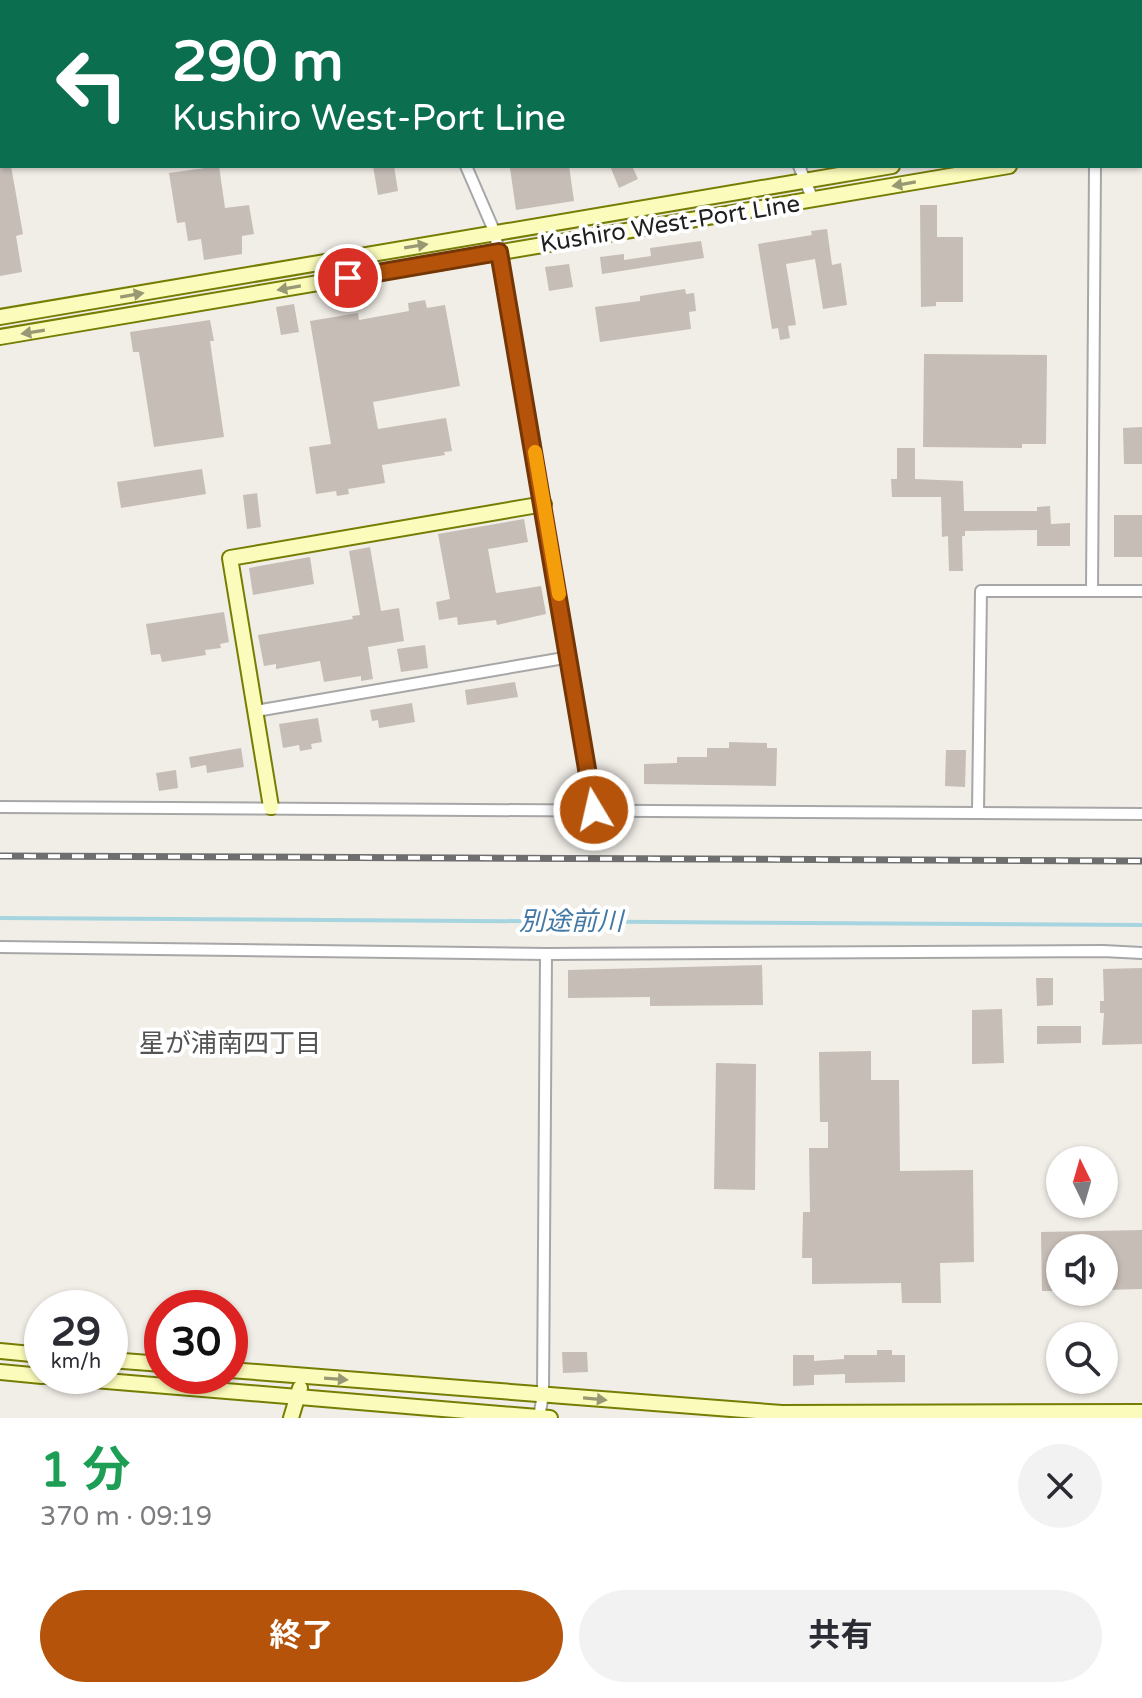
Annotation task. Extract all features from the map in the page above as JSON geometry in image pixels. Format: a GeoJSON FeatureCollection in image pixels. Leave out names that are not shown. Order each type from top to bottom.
{"type":"FeatureCollection","features":[{"type":"Feature","properties":{"kind":"street"},"geometry":{"type":"LineString","coordinates":[[467,168],[495,233],[499,252],[594,810]]}},
{"type":"Feature","properties":{"kind":"street"},"geometry":{"type":"LineString","coordinates":[[800,168],[813,200]]}},
{"type":"Feature","properties":{"kind":"street","name":"Kushiro West-Port Line"},"geometry":{"type":"LineString","coordinates":[[0,317],[881,168]]}},
{"type":"Feature","properties":{"kind":"street","name":"Kushiro West-Port Line"},"geometry":{"type":"LineString","coordinates":[[0,337],[997,168]]}},
{"type":"Feature","properties":{"kind":"street"},"geometry":{"type":"LineString","coordinates":[[1092,591],[1095,168]]}},
{"type":"Feature","properties":{"kind":"street"},"geometry":{"type":"LineString","coordinates":[[271,807],[230,558],[544,504]]}},
{"type":"Feature","properties":{"kind":"street"},"geometry":{"type":"LineString","coordinates":[[978,811],[981,591],[1142,591]]}},
{"type":"Feature","properties":{"kind":"street"},"geometry":{"type":"LineString","coordinates":[[256,711],[570,657]]}},
{"type":"Feature","properties":{"kind":"street"},"geometry":{"type":"LineString","coordinates":[[0,807],[1142,814]]}},
{"type":"Feature","properties":{"kind":"street"},"geometry":{"type":"LineString","coordinates":[[0,947],[546,954],[1142,953]]}},
{"type":"Feature","properties":{"kind":"street"},"geometry":{"type":"LineString","coordinates":[[539,1417],[543,1395],[546,954]]}},
{"type":"Feature","properties":{"kind":"street"},"geometry":{"type":"LineString","coordinates":[[0,1351],[24,1353]]}},
{"type":"Feature","properties":{"kind":"street"},"geometry":{"type":"LineString","coordinates":[[248,1371],[782,1413],[1142,1412]]}},
{"type":"Feature","properties":{"kind":"street"},"geometry":{"type":"LineString","coordinates":[[0,1372],[24,1374]]}},
{"type":"Feature","properties":{"kind":"street"},"geometry":{"type":"LineString","coordinates":[[291,1418],[303,1376]]}},
{"type":"Feature","properties":{"kind":"street"},"geometry":{"type":"LineString","coordinates":[[128,1383],[550,1418]]}},
{"type":"Feature","properties":{"kind":"building"},"geometry":{"type":"Polygon","coordinates":[[[0,168],[11,168],[23,234],[16,236],[22,272],[0,276],[0,168]]]}},
{"type":"Feature","properties":{"kind":"building"},"geometry":{"type":"Polygon","coordinates":[[[219,168],[225,208],[249,205],[254,234],[242,236],[242,254],[204,260],[201,239],[188,241],[185,222],[177,223],[169,173],[219,168]]]}},
{"type":"Feature","properties":{"kind":"building"},"geometry":{"type":"Polygon","coordinates":[[[373,168],[394,168],[398,191],[378,195],[373,168]]]}},
{"type":"Feature","properties":{"kind":"building"},"geometry":{"type":"Polygon","coordinates":[[[510,168],[569,168],[574,201],[516,210],[510,168]]]}},
{"type":"Feature","properties":{"kind":"building"},"geometry":{"type":"Polygon","coordinates":[[[611,168],[633,168],[638,179],[619,188],[611,168]]]}},
{"type":"Feature","properties":{"kind":"building"},"geometry":{"type":"Polygon","coordinates":[[[920,205],[937,205],[937,237],[963,237],[963,302],[936,302],[936,306],[921,307],[920,205]]]}},
{"type":"Feature","properties":{"kind":"building"},"geometry":{"type":"Polygon","coordinates":[[[827,229],[832,265],[841,263],[847,305],[823,309],[815,259],[786,264],[796,325],[788,326],[790,338],[780,340],[778,328],[772,329],[758,244],[812,235],[811,231],[827,229]]]}},
{"type":"Feature","properties":{"kind":"building"},"geometry":{"type":"Polygon","coordinates":[[[701,241],[704,258],[602,274],[600,257],[624,254],[624,260],[651,256],[650,248],[701,241]]]}},
{"type":"Feature","properties":{"kind":"building"},"geometry":{"type":"Polygon","coordinates":[[[569,264],[573,287],[549,291],[545,267],[569,264]]]}},
{"type":"Feature","properties":{"kind":"building"},"geometry":{"type":"Polygon","coordinates":[[[685,289],[686,294],[694,293],[696,311],[689,312],[691,329],[600,342],[595,307],[640,301],[640,296],[685,289]]]}},
{"type":"Feature","properties":{"kind":"building"},"geometry":{"type":"Polygon","coordinates":[[[425,300],[427,308],[445,305],[460,386],[373,402],[378,429],[446,418],[452,451],[444,452],[445,455],[382,465],[385,483],[348,489],[349,494],[337,496],[336,491],[316,494],[309,447],[331,444],[310,321],[358,313],[359,320],[409,311],[408,303],[425,300]]]}},
{"type":"Feature","properties":{"kind":"building"},"geometry":{"type":"Polygon","coordinates":[[[294,304],[299,332],[281,335],[276,307],[294,304]]]}},
{"type":"Feature","properties":{"kind":"building"},"geometry":{"type":"Polygon","coordinates":[[[210,320],[214,341],[210,341],[224,437],[154,447],[139,352],[133,352],[130,332],[210,320]]]}},
{"type":"Feature","properties":{"kind":"building"},"geometry":{"type":"Polygon","coordinates":[[[924,354],[1047,355],[1046,444],[1022,444],[1022,448],[923,447],[924,354]]]}},
{"type":"Feature","properties":{"kind":"building"},"geometry":{"type":"Polygon","coordinates":[[[1142,427],[1142,464],[1124,464],[1123,428],[1142,427]]]}},
{"type":"Feature","properties":{"kind":"building"},"geometry":{"type":"Polygon","coordinates":[[[897,448],[915,448],[915,479],[963,481],[964,511],[1037,511],[1037,507],[1050,506],[1051,524],[1070,523],[1070,546],[1037,546],[1037,530],[965,531],[965,536],[962,536],[963,571],[949,571],[948,536],[942,537],[941,497],[892,497],[891,479],[897,479],[897,448]]]}},
{"type":"Feature","properties":{"kind":"building"},"geometry":{"type":"Polygon","coordinates":[[[202,469],[206,494],[121,508],[117,482],[202,469]]]}},
{"type":"Feature","properties":{"kind":"building"},"geometry":{"type":"Polygon","coordinates":[[[257,493],[261,527],[247,529],[243,495],[257,493]]]}},
{"type":"Feature","properties":{"kind":"building"},"geometry":{"type":"Polygon","coordinates":[[[1114,515],[1142,515],[1142,557],[1114,557],[1114,515]]]}},
{"type":"Feature","properties":{"kind":"building"},"geometry":{"type":"Polygon","coordinates":[[[524,519],[528,542],[488,549],[496,593],[541,586],[546,614],[497,625],[496,620],[458,625],[457,617],[439,620],[436,602],[450,599],[438,534],[524,519]]]}},
{"type":"Feature","properties":{"kind":"building"},"geometry":{"type":"Polygon","coordinates":[[[370,547],[381,611],[399,608],[404,641],[368,647],[373,679],[361,681],[361,676],[324,682],[320,661],[276,669],[276,664],[264,666],[258,635],[353,619],[352,616],[360,615],[349,551],[370,547]]]}},
{"type":"Feature","properties":{"kind":"building"},"geometry":{"type":"Polygon","coordinates":[[[310,557],[314,584],[253,595],[249,568],[310,557]]]}},
{"type":"Feature","properties":{"kind":"building"},"geometry":{"type":"Polygon","coordinates":[[[224,612],[229,642],[220,644],[221,648],[205,650],[206,655],[162,662],[160,654],[151,655],[146,624],[224,612]]]}},
{"type":"Feature","properties":{"kind":"building"},"geometry":{"type":"Polygon","coordinates":[[[425,645],[428,668],[401,672],[397,649],[425,645]]]}},
{"type":"Feature","properties":{"kind":"building"},"geometry":{"type":"Polygon","coordinates":[[[515,682],[518,697],[467,705],[465,690],[515,682]]]}},
{"type":"Feature","properties":{"kind":"building"},"geometry":{"type":"Polygon","coordinates":[[[412,703],[415,722],[379,728],[378,720],[372,721],[370,710],[412,703]]]}},
{"type":"Feature","properties":{"kind":"building"},"geometry":{"type":"Polygon","coordinates":[[[318,718],[322,742],[311,744],[312,749],[300,751],[299,745],[283,748],[279,724],[318,718]]]}},
{"type":"Feature","properties":{"kind":"building"},"geometry":{"type":"Polygon","coordinates":[[[729,742],[767,743],[767,748],[777,748],[776,786],[644,784],[644,764],[677,763],[677,757],[707,757],[707,748],[729,748],[729,742]]]}},
{"type":"Feature","properties":{"kind":"building"},"geometry":{"type":"Polygon","coordinates":[[[241,748],[244,767],[207,773],[206,765],[191,768],[189,757],[241,748]]]}},
{"type":"Feature","properties":{"kind":"building"},"geometry":{"type":"Polygon","coordinates":[[[946,750],[966,750],[965,787],[945,786],[946,750]]]}},
{"type":"Feature","properties":{"kind":"building"},"geometry":{"type":"Polygon","coordinates":[[[176,770],[178,788],[159,791],[156,773],[176,770]]]}},
{"type":"Feature","properties":{"kind":"building"},"geometry":{"type":"Polygon","coordinates":[[[762,965],[763,1005],[650,1006],[650,997],[568,998],[568,970],[762,965]]]}},
{"type":"Feature","properties":{"kind":"building"},"geometry":{"type":"Polygon","coordinates":[[[1142,968],[1142,1044],[1102,1045],[1104,1013],[1100,1013],[1100,1001],[1104,1001],[1103,969],[1142,968]]]}},
{"type":"Feature","properties":{"kind":"building"},"geometry":{"type":"Polygon","coordinates":[[[1036,978],[1053,978],[1053,1005],[1037,1006],[1036,978]]]}},
{"type":"Feature","properties":{"kind":"building"},"geometry":{"type":"Polygon","coordinates":[[[1002,1009],[1004,1063],[972,1064],[972,1010],[1002,1009]]]}},
{"type":"Feature","properties":{"kind":"building"},"geometry":{"type":"Polygon","coordinates":[[[1037,1026],[1081,1026],[1081,1043],[1037,1044],[1037,1026]]]}},
{"type":"Feature","properties":{"kind":"building"},"geometry":{"type":"Polygon","coordinates":[[[871,1051],[871,1080],[899,1080],[900,1171],[973,1170],[974,1262],[940,1263],[941,1303],[902,1303],[901,1283],[812,1284],[812,1258],[802,1258],[803,1212],[810,1212],[809,1148],[828,1148],[828,1122],[820,1122],[819,1052],[871,1051]]]}},
{"type":"Feature","properties":{"kind":"building"},"geometry":{"type":"Polygon","coordinates":[[[716,1063],[756,1064],[755,1190],[714,1189],[716,1063]]]}},
{"type":"Feature","properties":{"kind":"building"},"geometry":{"type":"Polygon","coordinates":[[[1142,1230],[1142,1289],[1118,1290],[1118,1234],[1046,1234],[1046,1291],[1042,1291],[1041,1232],[1142,1230]]]}},
{"type":"Feature","properties":{"kind":"building"},"geometry":{"type":"Polygon","coordinates":[[[877,1350],[892,1350],[892,1355],[905,1355],[905,1382],[845,1383],[845,1374],[814,1375],[814,1385],[793,1386],[793,1355],[814,1355],[814,1361],[844,1359],[844,1355],[877,1355],[877,1350]]]}},
{"type":"Feature","properties":{"kind":"building"},"geometry":{"type":"Polygon","coordinates":[[[562,1352],[587,1352],[588,1372],[563,1373],[562,1352]]]}},
{"type":"Feature","properties":{"kind":"waterway","name":"別途前川"},"geometry":{"type":"LineString","coordinates":[[0,918],[1142,925]]}},
{"type":"Feature","properties":{"kind":"railway"},"geometry":{"type":"LineString","coordinates":[[0,856],[1142,861]]}},
{"type":"Feature","properties":{"kind":"slow traffic"},"geometry":{"type":"LineString","coordinates":[[535,452],[559,594]]}},
{"type":"Feature","properties":{"kind":"district","name":"星が浦南四丁目"},"geometry":{"type":"Point","coordinates":[230,1043]}},
{"type":"Feature","properties":{"kind":"route"},"geometry":{"type":"LineString","coordinates":[[348,278],[499,252],[594,810]]}}]}
